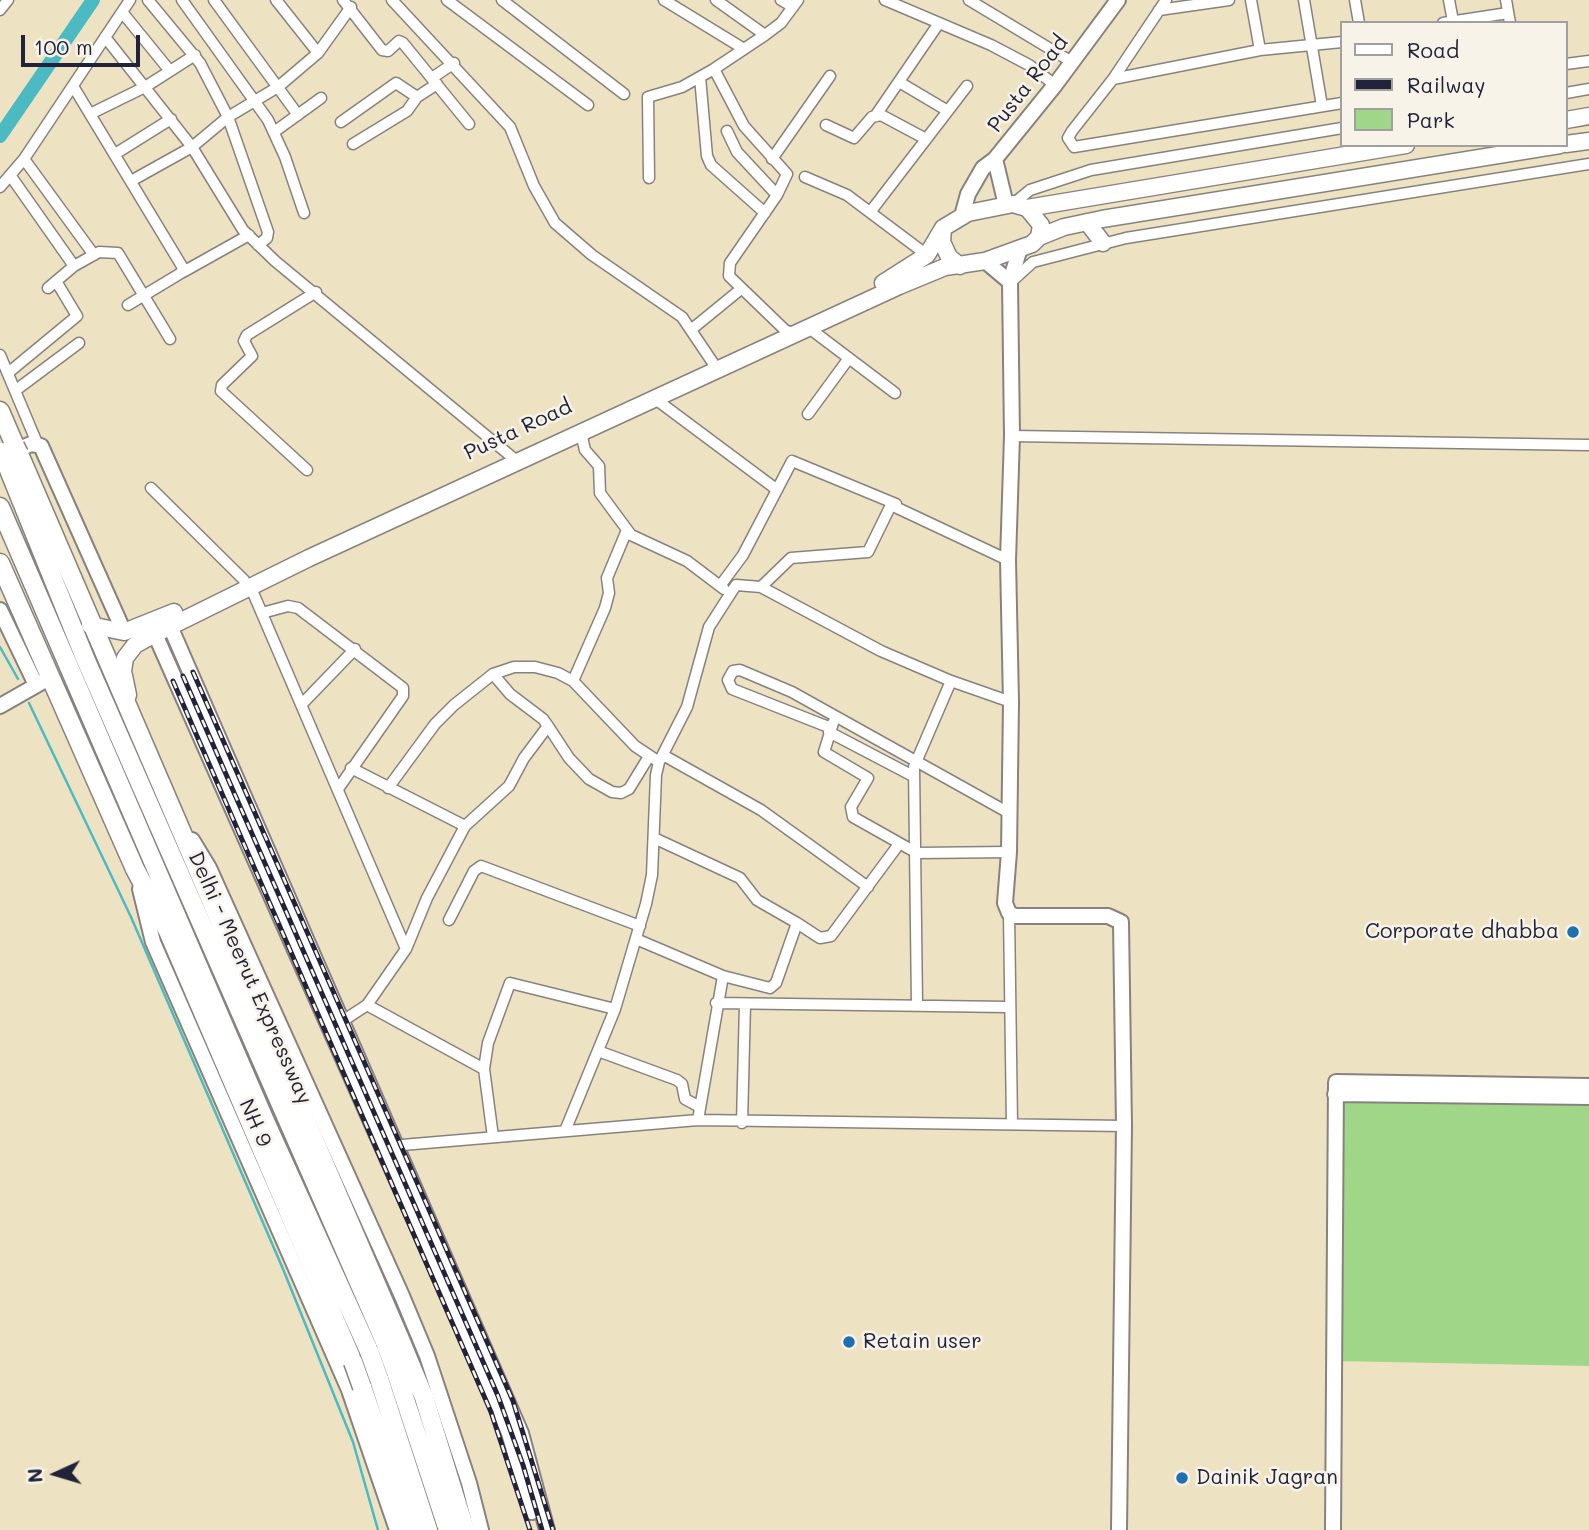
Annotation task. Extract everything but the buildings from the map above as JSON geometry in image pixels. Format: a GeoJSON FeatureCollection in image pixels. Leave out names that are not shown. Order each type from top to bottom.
{"type":"FeatureCollection","features":[{"type":"Feature","properties":{"kind":"highway"},"geometry":{"type":"LineString","coordinates":[[0,411],[7,453],[90,625],[169,803],[392,1340]]}},
{"type":"Feature","properties":{"kind":"highway","name":"Delhi - Meerut Expressway"},"geometry":{"type":"LineString","coordinates":[[7,453],[85,658],[404,1369],[448,1530]]}},
{"type":"Feature","properties":{"kind":"highway","name":"Delhi - Meerut Expressway"},"geometry":{"type":"LineString","coordinates":[[0,507],[265,1121],[369,1352],[428,1530]]}},
{"type":"Feature","properties":{"kind":"highway"},"geometry":{"type":"LineString","coordinates":[[0,563],[44,681],[179,956],[356,1388],[411,1530]]}},
{"type":"Feature","properties":{"kind":"highway"},"geometry":{"type":"LineString","coordinates":[[404,1369],[433,1424],[465,1530]]}},
{"type":"Feature","properties":{"kind":"main road"},"geometry":{"type":"LineString","coordinates":[[1568,120],[1589,116]]}},
{"type":"Feature","properties":{"kind":"main road"},"geometry":{"type":"LineString","coordinates":[[1568,144],[1589,141]]}},
{"type":"Feature","properties":{"kind":"main road"},"geometry":{"type":"LineString","coordinates":[[960,266],[949,257],[942,242],[943,228],[962,216],[1393,147]]}},
{"type":"Feature","properties":{"kind":"main road","name":"Pusta Road"},"geometry":{"type":"LineString","coordinates":[[125,704],[128,694],[123,671],[125,658],[135,645],[248,584],[713,363],[946,267],[985,261],[1020,248],[1039,237],[1087,222],[1548,147]]}},
{"type":"Feature","properties":{"kind":"main road"},"geometry":{"type":"LineString","coordinates":[[1016,206],[1041,225],[1039,237]]}},
{"type":"Feature","properties":{"kind":"main road"},"geometry":{"type":"LineString","coordinates":[[1087,222],[1103,243]]}},
{"type":"Feature","properties":{"kind":"main road","name":"Pusta Road"},"geometry":{"type":"LineString","coordinates":[[515,459],[581,433],[796,330],[883,283],[927,255],[943,228]]}},
{"type":"Feature","properties":{"kind":"main road","name":"Pusta Road"},"geometry":{"type":"LineString","coordinates":[[124,632],[248,584]]}},
{"type":"Feature","properties":{"kind":"main road"},"geometry":{"type":"LineString","coordinates":[[90,625],[124,632]]}},
{"type":"Feature","properties":{"kind":"street"},"geometry":{"type":"LineString","coordinates":[[0,10],[8,0]]}},
{"type":"Feature","properties":{"kind":"street"},"geometry":{"type":"LineString","coordinates":[[0,187],[24,159],[131,0]]}},
{"type":"Feature","properties":{"kind":"street"},"geometry":{"type":"LineString","coordinates":[[148,0],[195,55],[229,117],[268,232],[267,238],[258,245]]}},
{"type":"Feature","properties":{"kind":"street"},"geometry":{"type":"LineString","coordinates":[[182,0],[257,101],[274,132],[304,213]]}},
{"type":"Feature","properties":{"kind":"street"},"geometry":{"type":"LineString","coordinates":[[214,0],[298,115]]}},
{"type":"Feature","properties":{"kind":"street"},"geometry":{"type":"LineString","coordinates":[[276,0],[318,53]]}},
{"type":"Feature","properties":{"kind":"street"},"geometry":{"type":"LineString","coordinates":[[392,0],[454,63],[510,127],[538,196],[555,223],[592,255],[670,307],[692,329],[713,363]]}},
{"type":"Feature","properties":{"kind":"street"},"geometry":{"type":"LineString","coordinates":[[447,0],[588,105]]}},
{"type":"Feature","properties":{"kind":"street"},"geometry":{"type":"LineString","coordinates":[[502,0],[624,94]]}},
{"type":"Feature","properties":{"kind":"street"},"geometry":{"type":"LineString","coordinates":[[664,0],[744,49]]}},
{"type":"Feature","properties":{"kind":"street"},"geometry":{"type":"LineString","coordinates":[[716,0],[765,35]]}},
{"type":"Feature","properties":{"kind":"street"},"geometry":{"type":"LineString","coordinates":[[780,0],[796,4]]}},
{"type":"Feature","properties":{"kind":"street"},"geometry":{"type":"LineString","coordinates":[[885,0],[1029,65],[1055,85]]}},
{"type":"Feature","properties":{"kind":"street"},"geometry":{"type":"LineString","coordinates":[[969,0],[1072,62]]}},
{"type":"Feature","properties":{"kind":"street","name":"Pusta Road"},"geometry":{"type":"LineString","coordinates":[[962,216],[968,194],[983,168],[995,159],[1055,85],[1118,0]]}},
{"type":"Feature","properties":{"kind":"street"},"geometry":{"type":"LineString","coordinates":[[1166,0],[1114,79],[1072,131],[1068,138],[1074,147],[1340,103]]}},
{"type":"Feature","properties":{"kind":"street"},"geometry":{"type":"LineString","coordinates":[[1159,10],[1229,0]]}},
{"type":"Feature","properties":{"kind":"street"},"geometry":{"type":"LineString","coordinates":[[1251,0],[1260,50]]}},
{"type":"Feature","properties":{"kind":"street"},"geometry":{"type":"LineString","coordinates":[[1304,0],[1322,106]]}},
{"type":"Feature","properties":{"kind":"street"},"geometry":{"type":"LineString","coordinates":[[1355,0],[1359,21]]}},
{"type":"Feature","properties":{"kind":"street"},"geometry":{"type":"LineString","coordinates":[[1448,21],[1450,0]]}},
{"type":"Feature","properties":{"kind":"street"},"geometry":{"type":"LineString","coordinates":[[1463,21],[1509,18],[1506,0]]}},
{"type":"Feature","properties":{"kind":"street"},"geometry":{"type":"LineString","coordinates":[[131,181],[192,147],[229,117],[278,87],[318,53],[347,4],[382,50],[402,41],[469,124]]}},
{"type":"Feature","properties":{"kind":"street"},"geometry":{"type":"LineString","coordinates":[[649,178],[648,97],[670,92],[714,69],[765,35],[796,4]]}},
{"type":"Feature","properties":{"kind":"street"},"geometry":{"type":"LineString","coordinates":[[122,12],[170,71]]}},
{"type":"Feature","properties":{"kind":"street"},"geometry":{"type":"LineString","coordinates":[[826,125],[854,138],[876,115],[939,23]]}},
{"type":"Feature","properties":{"kind":"street"},"geometry":{"type":"LineString","coordinates":[[105,37],[192,147],[235,220],[258,245],[406,371],[515,459]]}},
{"type":"Feature","properties":{"kind":"street"},"geometry":{"type":"LineString","coordinates":[[1114,79],[1260,50],[1340,42]]}},
{"type":"Feature","properties":{"kind":"street"},"geometry":{"type":"LineString","coordinates":[[90,114],[145,87],[195,55]]}},
{"type":"Feature","properties":{"kind":"street"},"geometry":{"type":"LineString","coordinates":[[1568,64],[1589,61]]}},
{"type":"Feature","properties":{"kind":"street"},"geometry":{"type":"LineString","coordinates":[[353,144],[407,111],[417,97],[454,63]]}},
{"type":"Feature","properties":{"kind":"street"},"geometry":{"type":"LineString","coordinates":[[714,69],[744,127],[787,174],[728,268],[729,276],[741,289],[796,330],[849,358],[895,393]]}},
{"type":"Feature","properties":{"kind":"street"},"geometry":{"type":"LineString","coordinates":[[772,159],[830,76]]}},
{"type":"Feature","properties":{"kind":"street"},"geometry":{"type":"LineString","coordinates":[[700,77],[707,156],[718,173],[765,213]]}},
{"type":"Feature","properties":{"kind":"street"},"geometry":{"type":"LineString","coordinates":[[899,82],[948,111]]}},
{"type":"Feature","properties":{"kind":"street"},"geometry":{"type":"LineString","coordinates":[[341,122],[396,83],[417,97]]}},
{"type":"Feature","properties":{"kind":"street"},"geometry":{"type":"LineString","coordinates":[[73,86],[183,272]]}},
{"type":"Feature","properties":{"kind":"street"},"geometry":{"type":"LineString","coordinates":[[871,211],[967,86]]}},
{"type":"Feature","properties":{"kind":"street"},"geometry":{"type":"LineString","coordinates":[[1568,93],[1589,89]]}},
{"type":"Feature","properties":{"kind":"street"},"geometry":{"type":"LineString","coordinates":[[274,132],[321,98]]}},
{"type":"Feature","properties":{"kind":"street"},"geometry":{"type":"LineString","coordinates":[[876,115],[926,139]]}},
{"type":"Feature","properties":{"kind":"street"},"geometry":{"type":"LineString","coordinates":[[115,154],[171,119]]}},
{"type":"Feature","properties":{"kind":"street"},"geometry":{"type":"LineString","coordinates":[[1016,206],[1030,190],[1091,170],[1340,128]]}},
{"type":"Feature","properties":{"kind":"street"},"geometry":{"type":"LineString","coordinates":[[727,131],[737,152],[776,195]]}},
{"type":"Feature","properties":{"kind":"street"},"geometry":{"type":"LineString","coordinates":[[24,159],[94,255]]}},
{"type":"Feature","properties":{"kind":"street","name":"Pusta Road"},"geometry":{"type":"LineString","coordinates":[[995,159],[1016,206]]}},
{"type":"Feature","properties":{"kind":"street"},"geometry":{"type":"LineString","coordinates":[[1010,282],[1033,262],[1103,243],[1589,164]]}},
{"type":"Feature","properties":{"kind":"street"},"geometry":{"type":"LineString","coordinates":[[10,176],[74,267]]}},
{"type":"Feature","properties":{"kind":"street"},"geometry":{"type":"LineString","coordinates":[[804,177],[847,195],[927,255]]}},
{"type":"Feature","properties":{"kind":"street"},"geometry":{"type":"LineString","coordinates":[[128,305],[249,235]]}},
{"type":"Feature","properties":{"kind":"street"},"geometry":{"type":"LineString","coordinates":[[1012,1124],[1008,1007],[1009,913],[1005,903],[1009,852],[1011,702],[1008,560],[1012,436],[1010,282],[1020,248]]}},
{"type":"Feature","properties":{"kind":"street"},"geometry":{"type":"LineString","coordinates":[[8,373],[77,316],[52,285],[99,252],[118,253],[142,297],[170,339]]}},
{"type":"Feature","properties":{"kind":"street"},"geometry":{"type":"LineString","coordinates":[[985,261],[1010,282]]}},
{"type":"Feature","properties":{"kind":"street"},"geometry":{"type":"LineString","coordinates":[[692,329],[741,289]]}},
{"type":"Feature","properties":{"kind":"street"},"geometry":{"type":"LineString","coordinates":[[307,470],[221,391],[252,356],[245,337],[316,292]]}},
{"type":"Feature","properties":{"kind":"street"},"geometry":{"type":"LineString","coordinates":[[16,390],[79,343]]}},
{"type":"Feature","properties":{"kind":"street"},"geometry":{"type":"LineString","coordinates":[[0,355],[37,443],[50,466],[124,632]]}},
{"type":"Feature","properties":{"kind":"street"},"geometry":{"type":"LineString","coordinates":[[808,414],[849,358]]}},
{"type":"Feature","properties":{"kind":"street"},"geometry":{"type":"LineString","coordinates":[[654,398],[776,489]]}},
{"type":"Feature","properties":{"kind":"street"},"geometry":{"type":"LineString","coordinates":[[581,433],[585,450],[599,466],[600,493],[627,530],[639,541],[687,561],[730,594]]}},
{"type":"Feature","properties":{"kind":"street"},"geometry":{"type":"LineString","coordinates":[[1012,436],[1589,444]]}},
{"type":"Feature","properties":{"kind":"street"},"geometry":{"type":"LineString","coordinates":[[7,453],[37,443]]}},
{"type":"Feature","properties":{"kind":"street"},"geometry":{"type":"LineString","coordinates":[[720,586],[743,555],[792,461],[896,504],[1008,560]]}},
{"type":"Feature","properties":{"kind":"street"},"geometry":{"type":"LineString","coordinates":[[151,488],[248,584],[406,949]]}},
{"type":"Feature","properties":{"kind":"street"},"geometry":{"type":"LineString","coordinates":[[761,587],[791,558],[868,552],[888,508],[896,504]]}},
{"type":"Feature","properties":{"kind":"street"},"geometry":{"type":"LineString","coordinates":[[573,681],[605,608],[609,593],[608,575],[627,530]]}},
{"type":"Feature","properties":{"kind":"street"},"geometry":{"type":"LineString","coordinates":[[565,1131],[615,1009],[640,926],[652,875],[656,775],[687,707],[709,628],[730,594],[741,584],[761,587],[881,651],[951,681],[1011,702]]}},
{"type":"Feature","properties":{"kind":"street"},"geometry":{"type":"LineString","coordinates":[[262,612],[286,606],[298,608],[401,685],[404,692],[338,789]]}},
{"type":"Feature","properties":{"kind":"street"},"geometry":{"type":"LineString","coordinates":[[0,610],[44,681],[0,706]]}},
{"type":"Feature","properties":{"kind":"street"},"geometry":{"type":"LineString","coordinates":[[170,626],[336,1025]]}},
{"type":"Feature","properties":{"kind":"street"},"geometry":{"type":"LineString","coordinates":[[155,634],[521,1433],[547,1530]]}},
{"type":"Feature","properties":{"kind":"street"},"geometry":{"type":"LineString","coordinates":[[302,704],[355,649]]}},
{"type":"Feature","properties":{"kind":"street"},"geometry":{"type":"LineString","coordinates":[[388,788],[435,724],[493,674],[513,667],[535,667],[558,673],[573,681],[648,758],[661,759],[761,810],[868,887]]}},
{"type":"Feature","properties":{"kind":"street"},"geometry":{"type":"LineString","coordinates":[[913,776],[830,730],[732,689],[728,680],[733,671],[747,671],[836,716],[1009,813]]}},
{"type":"Feature","properties":{"kind":"street"},"geometry":{"type":"LineString","coordinates":[[493,674],[510,694],[543,719],[569,758],[589,779],[612,792],[621,793],[629,789],[648,758]]}},
{"type":"Feature","properties":{"kind":"street"},"geometry":{"type":"LineString","coordinates":[[917,1006],[917,853],[913,776],[916,760],[951,681]]}},
{"type":"Feature","properties":{"kind":"street"},"geometry":{"type":"LineString","coordinates":[[836,716],[824,752],[868,778],[851,807],[853,817],[917,853],[1009,852]]}},
{"type":"Feature","properties":{"kind":"street"},"geometry":{"type":"LineString","coordinates":[[336,1025],[367,1005],[406,949],[427,898],[465,826],[509,786],[524,758],[548,726]]}},
{"type":"Feature","properties":{"kind":"street"},"geometry":{"type":"LineString","coordinates":[[351,768],[465,826]]}},
{"type":"Feature","properties":{"kind":"street"},"geometry":{"type":"LineString","coordinates":[[169,803],[209,868],[418,1335],[469,1483],[481,1530]]}},
{"type":"Feature","properties":{"kind":"street"},"geometry":{"type":"LineString","coordinates":[[654,838],[740,878],[757,900],[820,938],[831,936],[899,844]]}},
{"type":"Feature","properties":{"kind":"street"},"geometry":{"type":"LineString","coordinates":[[449,920],[474,872],[481,866],[640,926]]}},
{"type":"Feature","properties":{"kind":"street"},"geometry":{"type":"LineString","coordinates":[[1009,913],[1022,917],[1115,916],[1121,922],[1124,1126],[1119,1530]]}},
{"type":"Feature","properties":{"kind":"street"},"geometry":{"type":"LineString","coordinates":[[636,940],[723,976],[770,988],[776,983],[797,923]]}},
{"type":"Feature","properties":{"kind":"street"},"geometry":{"type":"LineString","coordinates":[[698,1120],[716,1003],[723,976]]}},
{"type":"Feature","properties":{"kind":"street"},"geometry":{"type":"LineString","coordinates":[[493,1137],[484,1069],[488,1042],[510,983],[615,1009]]}},
{"type":"Feature","properties":{"kind":"street"},"geometry":{"type":"LineString","coordinates":[[716,1003],[1008,1007]]}},
{"type":"Feature","properties":{"kind":"street"},"geometry":{"type":"LineString","coordinates":[[741,1122],[745,1004]]}},
{"type":"Feature","properties":{"kind":"street"},"geometry":{"type":"LineString","coordinates":[[367,1005],[484,1069]]}},
{"type":"Feature","properties":{"kind":"street"},"geometry":{"type":"LineString","coordinates":[[598,1051],[677,1080],[682,1084],[685,1099],[700,1107]]}},
{"type":"Feature","properties":{"kind":"street"},"geometry":{"type":"LineString","coordinates":[[1336,1088],[1589,1086]]}},
{"type":"Feature","properties":{"kind":"street"},"geometry":{"type":"LineString","coordinates":[[1336,1088],[1589,1097]]}},
{"type":"Feature","properties":{"kind":"street"},"geometry":{"type":"LineString","coordinates":[[1333,1530],[1336,1088]]}},
{"type":"Feature","properties":{"kind":"street"},"geometry":{"type":"LineString","coordinates":[[390,1146],[698,1120],[1124,1126]]}},
{"type":"Feature","properties":{"kind":"street"},"geometry":{"type":"LineString","coordinates":[[390,1146],[509,1433],[537,1530]]}},
{"type":"Feature","properties":{"kind":"street"},"geometry":{"type":"LineString","coordinates":[[347,1366],[418,1335]]}},
{"type":"Feature","properties":{"kind":"street"},"geometry":{"type":"LineString","coordinates":[[397,1530],[356,1388],[427,1356]]}},
{"type":"Feature","properties":{"kind":"green space"},"geometry":{"type":"Polygon","coordinates":[[[1336,1082],[1589,1093],[1589,1366],[1334,1361],[1336,1082]]]}},
{"type":"Feature","properties":{"kind":"waterway"},"geometry":{"type":"LineString","coordinates":[[0,136],[93,0]]}},
{"type":"Feature","properties":{"kind":"waterway"},"geometry":{"type":"LineString","coordinates":[[0,647],[18,679]]}},
{"type":"Feature","properties":{"kind":"waterway"},"geometry":{"type":"LineString","coordinates":[[29,703],[131,917],[283,1269],[353,1442],[378,1530]]}},
{"type":"Feature","properties":{"kind":"railway"},"geometry":{"type":"LineString","coordinates":[[193,672],[513,1401],[553,1530]]}},
{"type":"Feature","properties":{"kind":"railway"},"geometry":{"type":"LineString","coordinates":[[183,676],[498,1396],[523,1465],[542,1530]]}},
{"type":"Feature","properties":{"kind":"railway"},"geometry":{"type":"LineString","coordinates":[[173,681],[491,1412],[530,1530]]}},
{"type":"Feature","properties":{"kind":"place","name":"Corporate dhabba"},"geometry":{"type":"Point","coordinates":[1573,932]}},
{"type":"Feature","properties":{"kind":"place","name":"Retain user"},"geometry":{"type":"Point","coordinates":[849,1342]}},
{"type":"Feature","properties":{"kind":"place","name":"Dainik Jagran"},"geometry":{"type":"Point","coordinates":[1182,1478]}}]}
